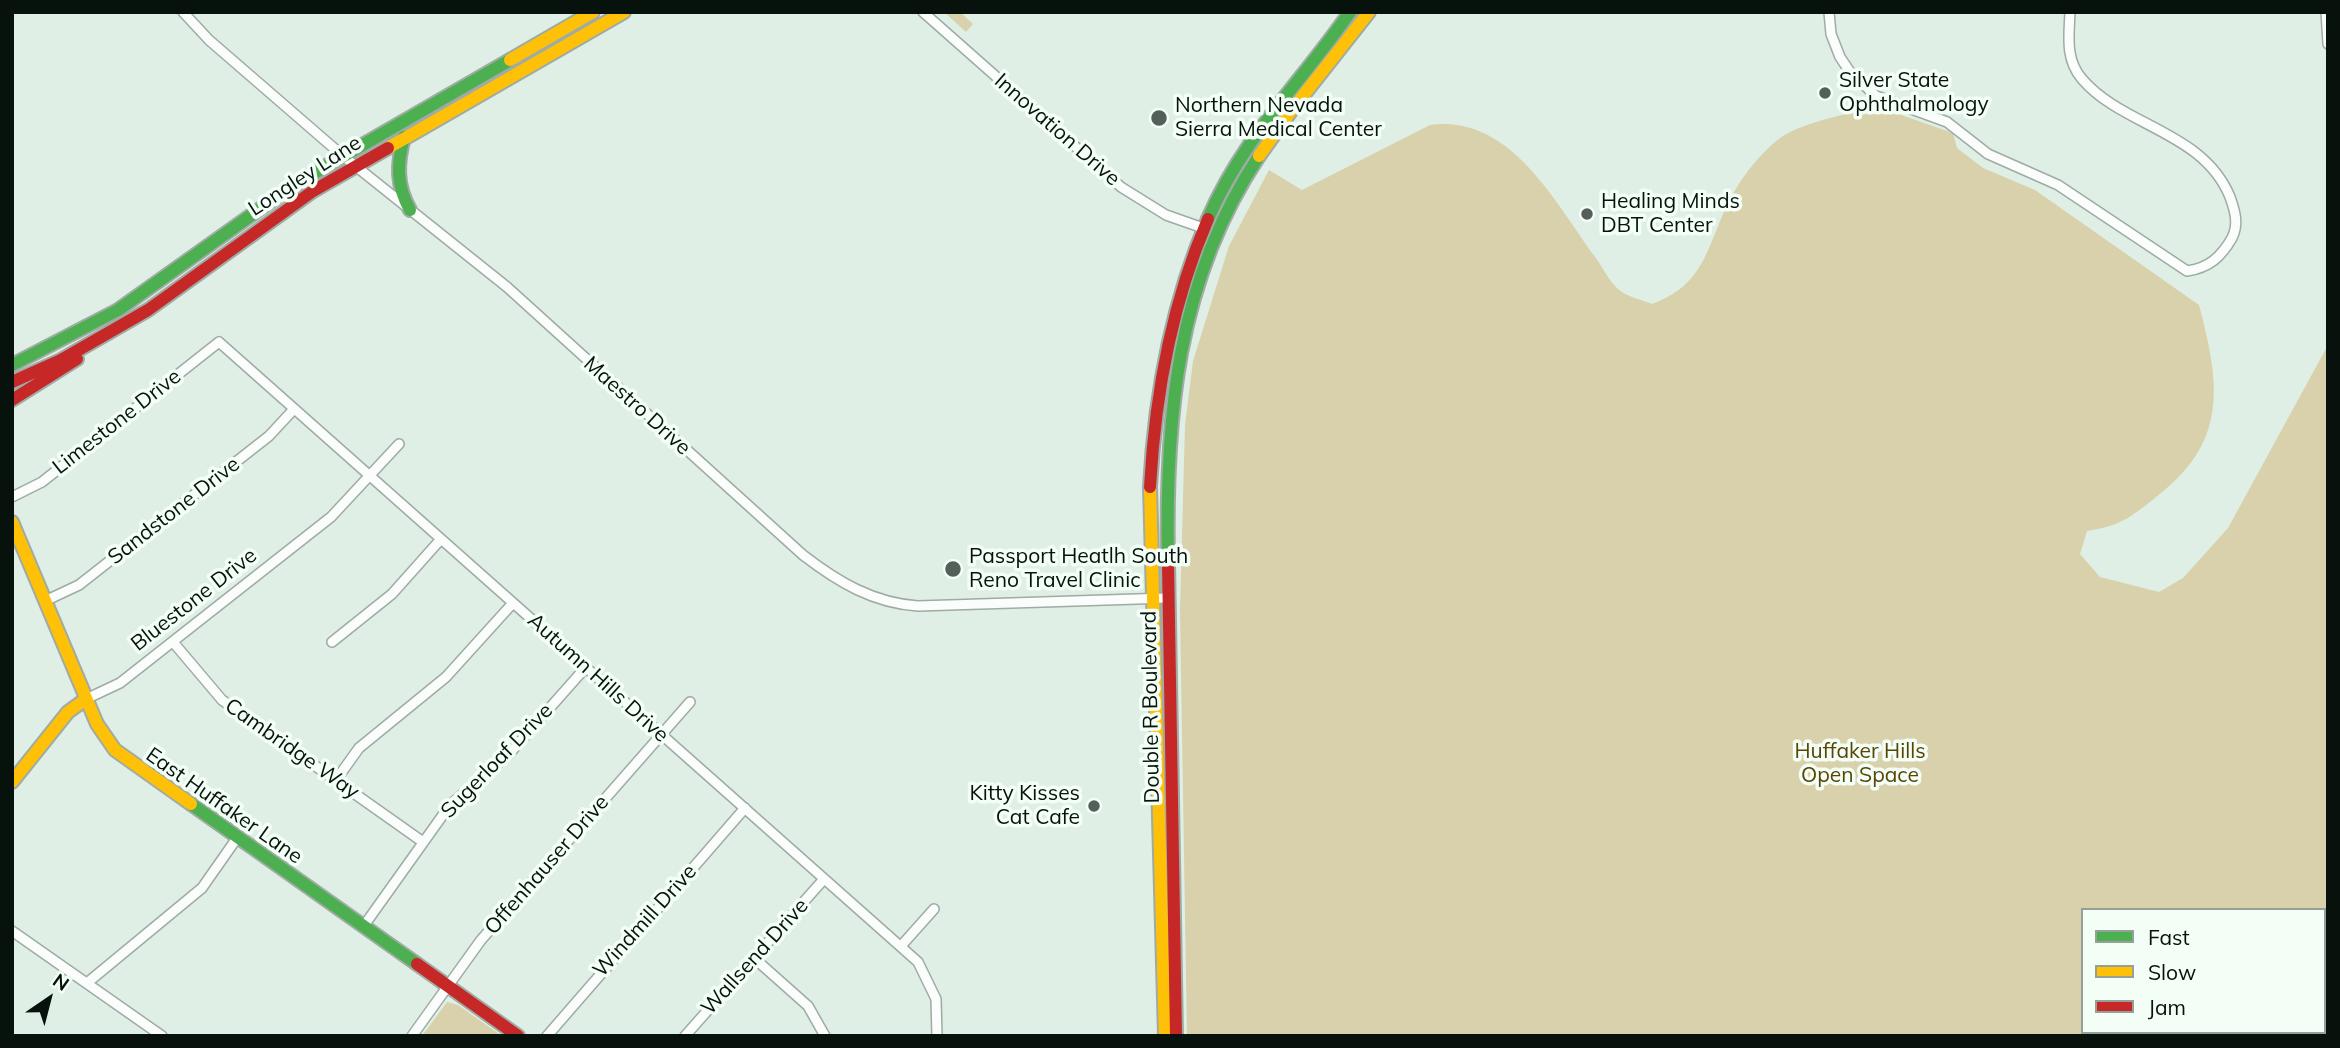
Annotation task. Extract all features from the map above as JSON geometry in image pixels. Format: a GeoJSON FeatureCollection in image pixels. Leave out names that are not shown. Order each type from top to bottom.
{"type":"FeatureCollection","features":[{"type":"Feature","properties":{"kind":"main road","name":"Longley Lane"},"geometry":{"type":"LineString","coordinates":[[12,365],[118,310],[295,184],[593,12]]}},
{"type":"Feature","properties":{"kind":"main road","name":"Longley Lane"},"geometry":{"type":"LineString","coordinates":[[12,382],[61,360],[117,328],[177,290],[288,207],[354,166],[624,12]]}},
{"type":"Feature","properties":{"kind":"main road","name":"Double R Boulevard"},"geometry":{"type":"LineString","coordinates":[[1165,1036],[1150,497],[1156,396],[1177,300],[1203,228],[1252,137],[1350,12]]}},
{"type":"Feature","properties":{"kind":"main road","name":"Double R Boulevard"},"geometry":{"type":"LineString","coordinates":[[1177,1036],[1168,598],[1168,424],[1181,342],[1198,286],[1224,220],[1263,149],[1369,12]]}},
{"type":"Feature","properties":{"kind":"main road"},"geometry":{"type":"LineString","coordinates":[[404,137],[396,178],[400,194],[410,210]]}},
{"type":"Feature","properties":{"kind":"main road"},"geometry":{"type":"LineString","coordinates":[[12,400],[73,362],[117,328]]}},
{"type":"Feature","properties":{"kind":"main road","name":"East Huffaker Lane"},"geometry":{"type":"LineString","coordinates":[[12,522],[86,699],[105,737],[126,761],[519,1036]]}},
{"type":"Feature","properties":{"kind":"main road","name":"Bluestone Drive"},"geometry":{"type":"LineString","coordinates":[[12,782],[68,712],[86,699]]}},
{"type":"Feature","properties":{"kind":"street","name":"Maestro Drive"},"geometry":{"type":"LineString","coordinates":[[183,12],[209,40],[354,166],[506,287],[803,555],[851,587],[878,599],[918,606],[1168,598]]}},
{"type":"Feature","properties":{"kind":"street","name":"Innovation Drive"},"geometry":{"type":"LineString","coordinates":[[923,12],[1121,187],[1166,215],[1203,228]]}},
{"type":"Feature","properties":{"kind":"street"},"geometry":{"type":"LineString","coordinates":[[1829,12],[1831,34],[1840,57],[1850,72],[1876,96],[1947,122],[1988,154],[2058,185],[2187,271],[2205,268],[2223,251],[2233,236],[2235,211],[2226,187],[2198,154],[2101,95],[2081,78],[2068,46],[2070,12]]}},
{"type":"Feature","properties":{"kind":"street"},"geometry":{"type":"LineString","coordinates":[[2326,12],[2328,44]]}},
{"type":"Feature","properties":{"kind":"street","name":"Autumn Hills Drive"},"geometry":{"type":"LineString","coordinates":[[219,342],[918,962],[932,986],[937,1012],[937,1036]]}},
{"type":"Feature","properties":{"kind":"street","name":"Limestone Drive"},"geometry":{"type":"LineString","coordinates":[[12,497],[42,482],[219,342]]}},
{"type":"Feature","properties":{"kind":"street","name":"Sandstone Drive"},"geometry":{"type":"LineString","coordinates":[[45,601],[79,585],[269,436],[294,409]]}},
{"type":"Feature","properties":{"kind":"street","name":"Bluestone Drive"},"geometry":{"type":"LineString","coordinates":[[86,699],[120,683],[331,517],[399,444]]}},
{"type":"Feature","properties":{"kind":"street"},"geometry":{"type":"LineString","coordinates":[[332,642],[392,594],[441,540]]}},
{"type":"Feature","properties":{"kind":"street"},"geometry":{"type":"LineString","coordinates":[[336,780],[359,748],[446,677],[513,603]]}},
{"type":"Feature","properties":{"kind":"street","name":"Cambridge Way"},"geometry":{"type":"LineString","coordinates":[[173,642],[222,700],[423,842]]}},
{"type":"Feature","properties":{"kind":"street","name":"Sugerloaf Drive"},"geometry":{"type":"LineString","coordinates":[[363,927],[458,795],[509,754],[586,667]]}},
{"type":"Feature","properties":{"kind":"street","name":"Offenhauser Drive"},"geometry":{"type":"LineString","coordinates":[[412,1036],[481,940],[690,702]]}},
{"type":"Feature","properties":{"kind":"street","name":"Windmill Drive"},"geometry":{"type":"LineString","coordinates":[[547,1036],[573,1001],[744,808]]}},
{"type":"Feature","properties":{"kind":"street"},"geometry":{"type":"LineString","coordinates":[[87,983],[202,888],[237,838]]}},
{"type":"Feature","properties":{"kind":"street","name":"Wallsend Drive"},"geometry":{"type":"LineString","coordinates":[[685,1036],[824,878]]}},
{"type":"Feature","properties":{"kind":"street"},"geometry":{"type":"LineString","coordinates":[[901,946],[934,909]]}},
{"type":"Feature","properties":{"kind":"street"},"geometry":{"type":"LineString","coordinates":[[12,931],[162,1036]]}},
{"type":"Feature","properties":{"kind":"street"},"geometry":{"type":"LineString","coordinates":[[754,958],[807,1006],[825,1036]]}},
{"type":"Feature","properties":{"kind":"green space"},"geometry":{"type":"Polygon","coordinates":[[[944,12],[960,12],[973,24],[966,32],[944,12]]]}},
{"type":"Feature","properties":{"kind":"green space","name":"Huffaker Hills Open Space"},"geometry":{"type":"Polygon","coordinates":[[[1881,108],[1953,133],[1957,148],[1983,168],[2035,190],[2199,305],[2214,384],[2208,430],[2198,452],[2183,473],[2161,493],[2127,518],[2110,526],[2087,531],[2080,554],[2100,577],[2159,592],[2183,578],[2228,528],[2328,345],[2328,1036],[1187,1036],[1180,611],[1185,425],[1193,361],[1229,246],[1269,170],[1302,190],[1430,125],[1459,125],[1484,133],[1507,148],[1547,189],[1615,286],[1625,294],[1652,304],[1671,295],[1696,272],[1705,258],[1734,192],[1749,169],[1769,148],[1792,131],[1830,118],[1881,108]]]}},
{"type":"Feature","properties":{"kind":"green space"},"geometry":{"type":"Polygon","coordinates":[[[447,1002],[458,1005],[502,1036],[422,1036],[447,1002]]]}},
{"type":"Feature","properties":{"kind":"traffic: fast"},"geometry":{"type":"LineString","coordinates":[[1208,219],[1222,189],[1255,136],[1350,12]]}},
{"type":"Feature","properties":{"kind":"traffic: fast"},"geometry":{"type":"LineString","coordinates":[[12,365],[118,310],[295,184],[510,60]]}},
{"type":"Feature","properties":{"kind":"traffic: fast"},"geometry":{"type":"LineString","coordinates":[[404,137],[399,174],[402,192],[410,210]]}},
{"type":"Feature","properties":{"kind":"traffic: fast"},"geometry":{"type":"LineString","coordinates":[[1168,563],[1169,456],[1181,352],[1193,301],[1209,252],[1231,203],[1259,156]]}},
{"type":"Feature","properties":{"kind":"traffic: fast"},"geometry":{"type":"LineString","coordinates":[[191,804],[417,964]]}},
{"type":"Feature","properties":{"kind":"traffic: slow"},"geometry":{"type":"LineString","coordinates":[[510,60],[593,12]]}},
{"type":"Feature","properties":{"kind":"traffic: slow"},"geometry":{"type":"LineString","coordinates":[[388,148],[624,12]]}},
{"type":"Feature","properties":{"kind":"traffic: slow"},"geometry":{"type":"LineString","coordinates":[[1259,156],[1369,12]]}},
{"type":"Feature","properties":{"kind":"traffic: slow"},"geometry":{"type":"LineString","coordinates":[[1150,487],[1165,1036]]}},
{"type":"Feature","properties":{"kind":"traffic: slow"},"geometry":{"type":"LineString","coordinates":[[12,522],[97,724],[115,750],[191,804]]}},
{"type":"Feature","properties":{"kind":"traffic: slow"},"geometry":{"type":"LineString","coordinates":[[12,782],[68,712],[86,699]]}},
{"type":"Feature","properties":{"kind":"traffic: jam"},"geometry":{"type":"LineString","coordinates":[[12,382],[61,360],[148,310],[313,191],[388,148]]}},
{"type":"Feature","properties":{"kind":"traffic: jam"},"geometry":{"type":"LineString","coordinates":[[1150,487],[1156,418],[1167,350],[1184,284],[1208,219]]}},
{"type":"Feature","properties":{"kind":"traffic: jam"},"geometry":{"type":"LineString","coordinates":[[12,400],[77,359]]}},
{"type":"Feature","properties":{"kind":"traffic: jam"},"geometry":{"type":"LineString","coordinates":[[1168,563],[1176,1036]]}},
{"type":"Feature","properties":{"kind":"traffic: jam"},"geometry":{"type":"LineString","coordinates":[[417,964],[518,1036]]}},
{"type":"Feature","properties":{"kind":"place","name":"Silver State Ophthalmology"},"geometry":{"type":"Point","coordinates":[1825,93]}},
{"type":"Feature","properties":{"kind":"place","name":"Northern Nevada Sierra Medical Center"},"geometry":{"type":"Point","coordinates":[1159,118]}},
{"type":"Feature","properties":{"kind":"place","name":"Healing Minds DBT Center"},"geometry":{"type":"Point","coordinates":[1587,214]}},
{"type":"Feature","properties":{"kind":"place","name":"Passport Heatlh South Reno Travel Clinic"},"geometry":{"type":"Point","coordinates":[953,569]}},
{"type":"Feature","properties":{"kind":"place","name":"Kitty Kisses Cat Cafe"},"geometry":{"type":"Point","coordinates":[1094,806]}}]}
